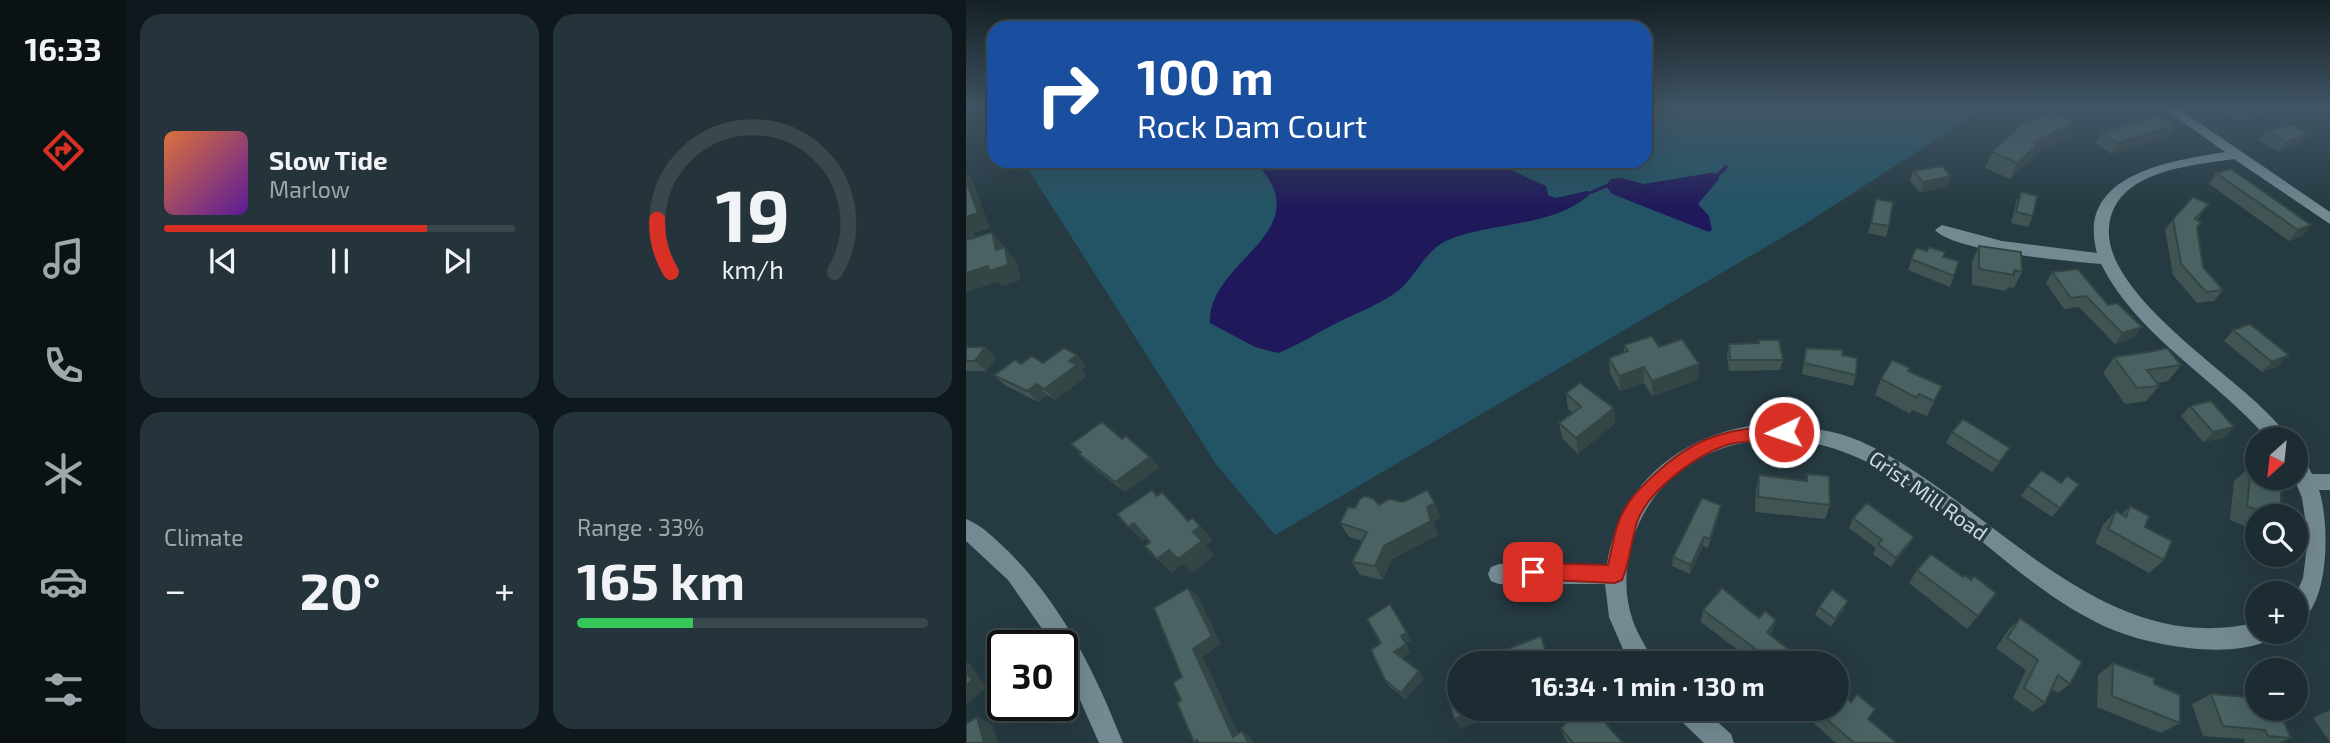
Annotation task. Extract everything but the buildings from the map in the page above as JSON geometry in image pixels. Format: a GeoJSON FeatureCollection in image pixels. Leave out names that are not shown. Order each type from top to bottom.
{"type":"FeatureCollection","features":[{"type":"Feature","properties":{"kind":"street"},"geometry":{"type":"LineString","coordinates":[[2219,142],[2330,219]]}},
{"type":"Feature","properties":{"kind":"street"},"geometry":{"type":"LineString","coordinates":[[2237,154],[2154,172],[2124,186],[2104,208],[2101,237],[2106,259],[2142,308],[2268,427]]}},
{"type":"Feature","properties":{"kind":"street"},"geometry":{"type":"LineString","coordinates":[[1942,230],[1987,244],[2106,259]]}},
{"type":"Feature","properties":{"kind":"street","name":"Grist Mill Road"},"geometry":{"type":"LineString","coordinates":[[1635,651],[1615,599],[1615,574],[1628,520],[1639,500],[1683,458],[1708,444],[1734,436],[1800,433],[1856,446],[1886,462],[2029,569],[2096,611],[2130,626],[2197,638],[2245,638]]}},
{"type":"Feature","properties":{"kind":"street"},"geometry":{"type":"LineString","coordinates":[[2308,592],[2318,562],[2318,521],[2308,482],[2330,482]]}},
{"type":"Feature","properties":{"kind":"street"},"geometry":{"type":"LineString","coordinates":[[966,528],[999,552],[1062,635],[1083,670],[1111,743]]}},
{"type":"Feature","properties":{"kind":"street"},"geometry":{"type":"LineString","coordinates":[[1499,574],[1615,574]]}},
{"type":"Feature","properties":{"kind":"street"},"geometry":{"type":"LineString","coordinates":[[1698,721],[1722,743]]}},
{"type":"Feature","properties":{"kind":"shaded area"},"geometry":{"type":"Polygon","coordinates":[[[1652,142],[1932,142],[1805,224],[1275,535],[1216,464],[1027,168],[1652,168],[1652,142]]]}},
{"type":"Feature","properties":{"kind":"shaded area"},"geometry":{"type":"Polygon","coordinates":[[[1259,168],[1504,168],[1546,186],[1548,195],[1556,198],[1592,192],[1578,204],[1561,212],[1446,241],[1432,251],[1398,291],[1374,306],[1278,353],[1255,347],[1210,323],[1214,301],[1226,281],[1270,227],[1277,207],[1272,186],[1259,168]]]}},
{"type":"Feature","properties":{"kind":"shaded area"},"geometry":{"type":"Polygon","coordinates":[[[1710,173],[1719,174],[1719,179],[1698,204],[1709,216],[1712,230],[1709,232],[1612,194],[1606,186],[1611,179],[1621,178],[1644,184],[1710,173]]]}},
{"type":"Feature","properties":{"kind":"waterway"},"geometry":{"type":"LineString","coordinates":[[1719,174],[1726,167]]}},
{"type":"Feature","properties":{"kind":"waterway"},"geometry":{"type":"LineString","coordinates":[[1592,192],[1606,186]]}},
{"type":"Feature","properties":{"kind":"route"},"geometry":{"type":"LineString","coordinates":[[1533,572],[1615,574],[1628,520],[1639,500],[1683,458],[1708,444],[1734,436],[1784,432]]}}]}
